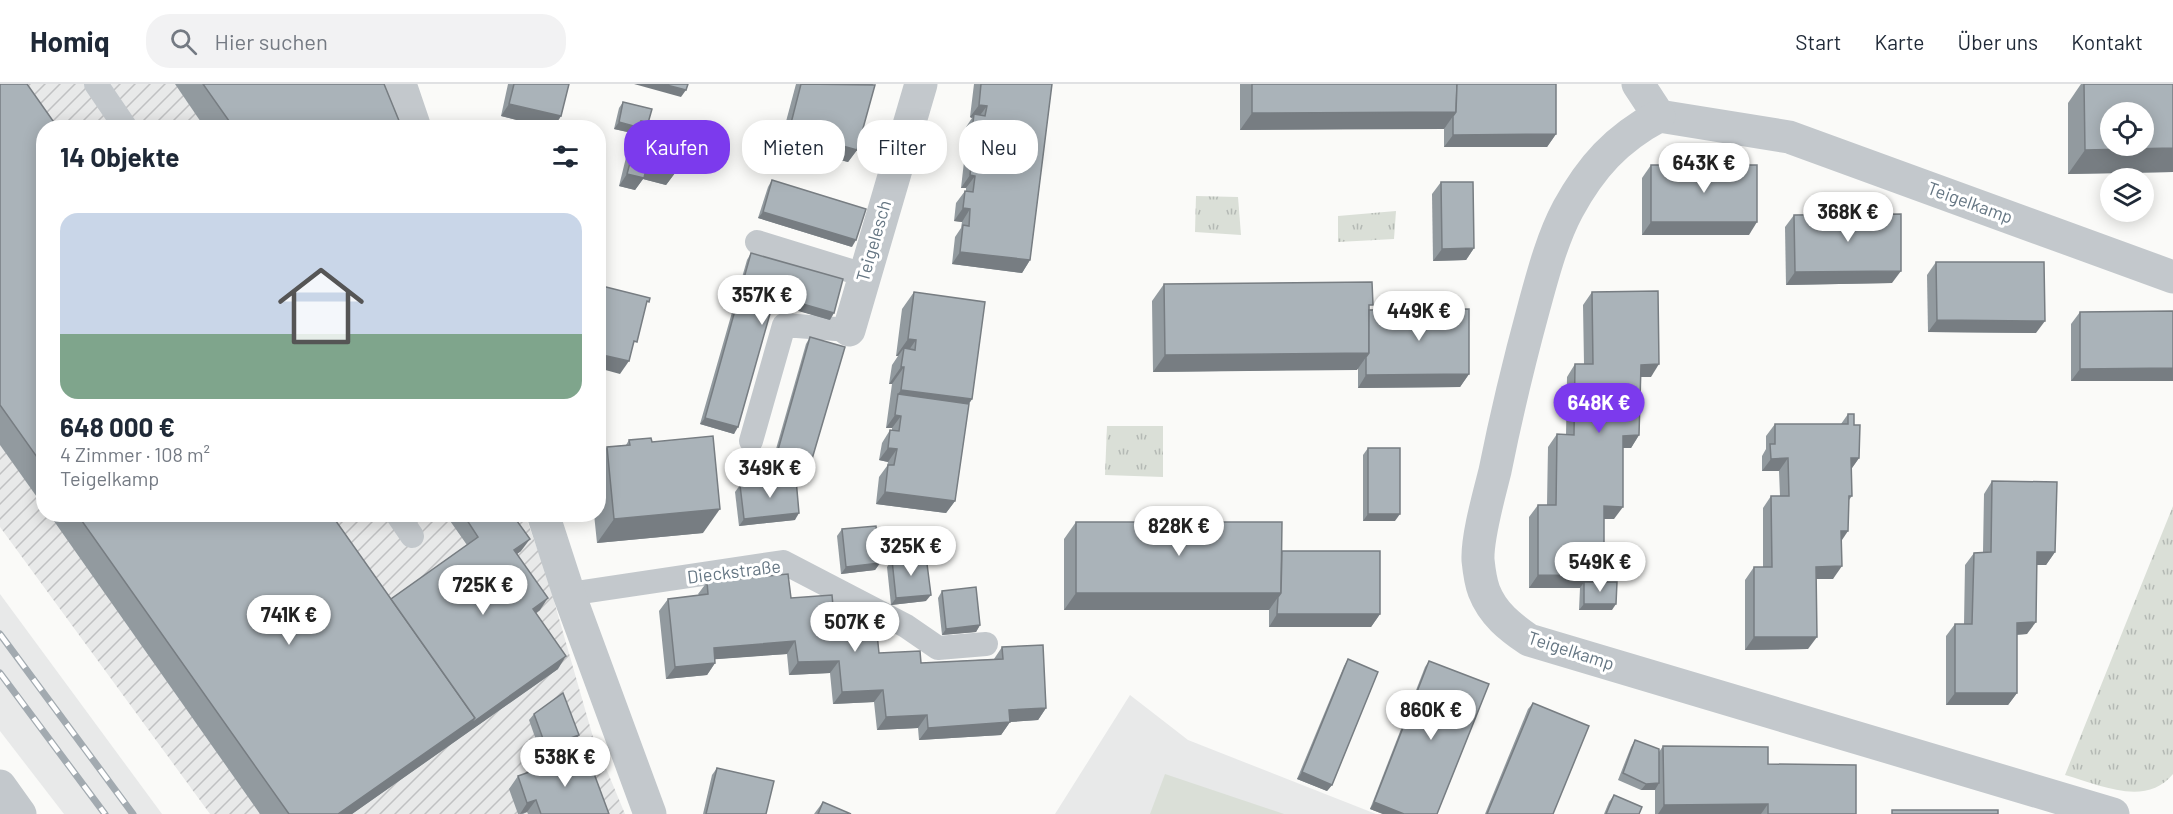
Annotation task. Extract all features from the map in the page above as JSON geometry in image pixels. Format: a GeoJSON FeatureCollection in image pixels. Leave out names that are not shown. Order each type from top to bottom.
{"type":"FeatureCollection","features":[{"type":"Feature","properties":{"kind":"street"},"geometry":{"type":"LineString","coordinates":[[400,84],[412,120]]}},
{"type":"Feature","properties":{"kind":"street","name":"Teigelesch"},"geometry":{"type":"LineString","coordinates":[[849,330],[921,84]]}},
{"type":"Feature","properties":{"kind":"street"},"geometry":{"type":"LineString","coordinates":[[1638,84],[1659,116]]}},
{"type":"Feature","properties":{"kind":"street","name":"Teigelkamp"},"geometry":{"type":"LineString","coordinates":[[2113,814],[1530,640],[1510,628],[1495,612],[1484,591],[1478,559],[1483,524],[1516,373],[1545,266],[1567,211],[1590,174],[1614,146],[1635,129],[1659,116],[1789,137],[2173,277]]}},
{"type":"Feature","properties":{"kind":"street"},"geometry":{"type":"LineString","coordinates":[[546,522],[569,594],[650,814]]}},
{"type":"Feature","properties":{"kind":"street"},"geometry":{"type":"LineString","coordinates":[[0,786],[20,814]]}},
{"type":"Feature","properties":{"kind":"lane"},"geometry":{"type":"LineString","coordinates":[[96,84],[121,120]]}},
{"type":"Feature","properties":{"kind":"lane"},"geometry":{"type":"LineString","coordinates":[[757,242],[864,275]]}},
{"type":"Feature","properties":{"kind":"lane"},"geometry":{"type":"LineString","coordinates":[[751,441],[784,326],[849,330]]}},
{"type":"Feature","properties":{"kind":"lane"},"geometry":{"type":"LineString","coordinates":[[403,522],[412,536]]}},
{"type":"Feature","properties":{"kind":"lane","name":"Dieckstraße"},"geometry":{"type":"LineString","coordinates":[[569,594],[783,562],[906,626],[938,648],[986,644]]}},
{"type":"Feature","properties":{"kind":"shaded area"},"geometry":{"type":"Polygon","coordinates":[[[0,84],[373,84],[387,120],[36,120],[36,522],[528,522],[546,573],[593,737],[625,814],[210,814],[0,527],[0,84]]]}},
{"type":"Feature","properties":{"kind":"shaded area"},"geometry":{"type":"Polygon","coordinates":[[[0,594],[162,814],[64,814],[0,731],[0,594]]]}},
{"type":"Feature","properties":{"kind":"shaded area"},"geometry":{"type":"Polygon","coordinates":[[[1130,695],[1188,740],[1376,814],[1055,814],[1130,695]]]}},
{"type":"Feature","properties":{"kind":"green space"},"geometry":{"type":"Polygon","coordinates":[[[1196,196],[1238,197],[1241,235],[1195,232],[1196,196]]]}},
{"type":"Feature","properties":{"kind":"green space"},"geometry":{"type":"Polygon","coordinates":[[[1396,211],[1394,239],[1338,242],[1338,216],[1396,211]]]}},
{"type":"Feature","properties":{"kind":"green space"},"geometry":{"type":"Polygon","coordinates":[[[1107,426],[1163,426],[1163,477],[1105,475],[1107,426]]]}},
{"type":"Feature","properties":{"kind":"green space"},"geometry":{"type":"Polygon","coordinates":[[[2173,506],[2173,774],[2162,784],[2149,790],[2136,792],[2107,788],[2065,775],[2173,506]]]}},
{"type":"Feature","properties":{"kind":"green space"},"geometry":{"type":"Polygon","coordinates":[[[1165,774],[1284,814],[1150,814],[1165,774]]]}},
{"type":"Feature","properties":{"kind":"building"},"geometry":{"type":"Polygon","coordinates":[[[0,84],[27,84],[52,120],[36,120],[36,456],[0,405],[0,84]]]}},
{"type":"Feature","properties":{"kind":"building"},"geometry":{"type":"Polygon","coordinates":[[[203,84],[384,84],[399,120],[228,120],[203,84]]]}},
{"type":"Feature","properties":{"kind":"building"},"geometry":{"type":"Polygon","coordinates":[[[514,84],[569,84],[561,116],[509,104],[514,84]]]}},
{"type":"Feature","properties":{"kind":"building"},"geometry":{"type":"Polygon","coordinates":[[[663,84],[688,84],[686,90],[663,84]]]}},
{"type":"Feature","properties":{"kind":"building"},"geometry":{"type":"Polygon","coordinates":[[[801,84],[875,85],[865,120],[857,120],[857,150],[845,147],[845,120],[792,120],[801,84]]]}},
{"type":"Feature","properties":{"kind":"building"},"geometry":{"type":"Polygon","coordinates":[[[981,84],[1052,84],[1030,260],[960,252],[963,225],[969,226],[970,209],[963,208],[965,191],[973,192],[975,176],[970,174],[1038,174],[1038,120],[973,120],[974,114],[985,116],[987,106],[979,105],[981,84]]]}},
{"type":"Feature","properties":{"kind":"building"},"geometry":{"type":"Polygon","coordinates":[[[1252,84],[1457,84],[1456,112],[1252,113],[1252,84]]]}},
{"type":"Feature","properties":{"kind":"building"},"geometry":{"type":"Polygon","coordinates":[[[1457,84],[1556,84],[1556,134],[1453,135],[1457,84]]]}},
{"type":"Feature","properties":{"kind":"building"},"geometry":{"type":"Polygon","coordinates":[[[2084,84],[2173,84],[2173,148],[2154,148],[2154,102],[2100,102],[2100,150],[2085,150],[2084,84]]]}},
{"type":"Feature","properties":{"kind":"building"},"geometry":{"type":"Polygon","coordinates":[[[623,102],[652,109],[649,120],[619,122],[623,102]]]}},
{"type":"Feature","properties":{"kind":"building"},"geometry":{"type":"Polygon","coordinates":[[[1651,165],[1757,165],[1757,222],[1651,222],[1651,165]]]}},
{"type":"Feature","properties":{"kind":"building"},"geometry":{"type":"Polygon","coordinates":[[[627,174],[645,174],[644,178],[627,174]]]}},
{"type":"Feature","properties":{"kind":"building"},"geometry":{"type":"Polygon","coordinates":[[[772,180],[866,209],[856,240],[763,212],[772,180]]]}},
{"type":"Feature","properties":{"kind":"building"},"geometry":{"type":"Polygon","coordinates":[[[1441,182],[1473,182],[1474,248],[1442,249],[1441,182]]]}},
{"type":"Feature","properties":{"kind":"building"},"geometry":{"type":"Polygon","coordinates":[[[1901,214],[1901,271],[1795,272],[1794,215],[1901,214]]]}},
{"type":"Feature","properties":{"kind":"building"},"geometry":{"type":"Polygon","coordinates":[[[751,253],[843,279],[834,313],[775,296],[738,427],[705,418],[751,253]]]}},
{"type":"Feature","properties":{"kind":"building"},"geometry":{"type":"Polygon","coordinates":[[[1936,262],[2044,262],[2045,321],[1937,320],[1936,262]]]}},
{"type":"Feature","properties":{"kind":"building"},"geometry":{"type":"Polygon","coordinates":[[[1372,282],[1373,305],[1369,305],[1369,353],[1165,355],[1164,284],[1372,282]]]}},
{"type":"Feature","properties":{"kind":"building"},"geometry":{"type":"Polygon","coordinates":[[[606,287],[650,298],[649,302],[647,301],[637,342],[634,341],[629,361],[606,356],[606,287]]]}},
{"type":"Feature","properties":{"kind":"building"},"geometry":{"type":"Polygon","coordinates":[[[1658,291],[1659,364],[1641,365],[1639,435],[1623,436],[1623,507],[1604,506],[1604,576],[1538,575],[1538,505],[1556,505],[1557,434],[1574,435],[1575,364],[1593,364],[1592,292],[1658,291]]]}},
{"type":"Feature","properties":{"kind":"building"},"geometry":{"type":"Polygon","coordinates":[[[914,292],[985,302],[972,399],[901,390],[904,348],[915,350],[916,340],[908,339],[914,292]]]}},
{"type":"Feature","properties":{"kind":"building"},"geometry":{"type":"Polygon","coordinates":[[[1469,309],[1469,374],[1366,375],[1366,357],[1369,353],[1369,310],[1469,309]]]}},
{"type":"Feature","properties":{"kind":"building"},"geometry":{"type":"Polygon","coordinates":[[[2173,311],[2173,368],[2080,369],[2080,312],[2173,311]]]}},
{"type":"Feature","properties":{"kind":"building"},"geometry":{"type":"Polygon","coordinates":[[[810,337],[845,347],[812,459],[778,450],[810,337]]]}},
{"type":"Feature","properties":{"kind":"building"},"geometry":{"type":"Polygon","coordinates":[[[898,394],[969,404],[955,501],[885,492],[888,465],[894,465],[897,449],[888,448],[890,430],[899,431],[901,416],[895,415],[898,394]]]}},
{"type":"Feature","properties":{"kind":"building"},"geometry":{"type":"Polygon","coordinates":[[[1848,414],[1854,414],[1854,425],[1860,425],[1859,458],[1851,458],[1852,496],[1849,496],[1848,531],[1841,531],[1842,566],[1816,567],[1817,637],[1754,637],[1754,567],[1772,567],[1771,496],[1789,496],[1788,458],[1771,459],[1770,444],[1775,444],[1775,424],[1848,424],[1848,414]]]}},
{"type":"Feature","properties":{"kind":"building"},"geometry":{"type":"Polygon","coordinates":[[[713,436],[720,509],[614,519],[607,447],[630,445],[629,440],[651,438],[652,442],[713,436]]]}},
{"type":"Feature","properties":{"kind":"building"},"geometry":{"type":"Polygon","coordinates":[[[1368,448],[1400,448],[1400,514],[1368,514],[1368,448]]]}},
{"type":"Feature","properties":{"kind":"building"},"geometry":{"type":"Polygon","coordinates":[[[796,479],[799,513],[744,519],[740,485],[796,479]]]}},
{"type":"Feature","properties":{"kind":"building"},"geometry":{"type":"Polygon","coordinates":[[[1992,481],[2057,482],[2055,552],[2037,552],[2036,622],[2017,623],[2017,693],[1955,693],[1955,624],[1972,624],[1974,553],[1991,552],[1992,481]]]}},
{"type":"Feature","properties":{"kind":"building"},"geometry":{"type":"Polygon","coordinates":[[[83,522],[337,522],[475,718],[338,814],[289,814],[83,522]]]}},
{"type":"Feature","properties":{"kind":"building"},"geometry":{"type":"Polygon","coordinates":[[[468,522],[518,522],[530,539],[514,550],[548,598],[533,609],[566,656],[469,725],[475,718],[391,599],[478,537],[468,522]]]}},
{"type":"Feature","properties":{"kind":"building"},"geometry":{"type":"Polygon","coordinates":[[[1076,522],[1282,522],[1281,593],[1076,593],[1076,522]]]}},
{"type":"Feature","properties":{"kind":"building"},"geometry":{"type":"Polygon","coordinates":[[[876,526],[880,563],[846,567],[842,529],[876,526]]]}},
{"type":"Feature","properties":{"kind":"building"},"geometry":{"type":"Polygon","coordinates":[[[1282,551],[1380,551],[1380,614],[1277,614],[1278,597],[1281,593],[1282,551]]]}},
{"type":"Feature","properties":{"kind":"building"},"geometry":{"type":"Polygon","coordinates":[[[926,556],[931,595],[896,598],[892,560],[926,556]]]}},
{"type":"Feature","properties":{"kind":"building"},"geometry":{"type":"Polygon","coordinates":[[[788,574],[791,598],[832,595],[835,626],[876,624],[879,653],[920,651],[921,663],[1003,659],[1002,647],[1043,645],[1046,708],[1009,710],[1010,722],[928,728],[927,715],[886,717],[883,690],[842,692],[839,661],[798,662],[795,641],[714,648],[715,663],[675,667],[668,599],[708,594],[707,582],[788,574]]]}},
{"type":"Feature","properties":{"kind":"building"},"geometry":{"type":"Polygon","coordinates":[[[1584,582],[1617,582],[1616,604],[1584,604],[1584,582]]]}},
{"type":"Feature","properties":{"kind":"building"},"geometry":{"type":"Polygon","coordinates":[[[976,587],[980,625],[946,629],[942,591],[976,587]]]}},
{"type":"Feature","properties":{"kind":"building"},"geometry":{"type":"Polygon","coordinates":[[[1348,659],[1378,672],[1332,785],[1302,772],[1348,659]]]}},
{"type":"Feature","properties":{"kind":"building"},"geometry":{"type":"Polygon","coordinates":[[[1429,661],[1489,684],[1437,814],[1404,814],[1374,802],[1429,661]]]}},
{"type":"Feature","properties":{"kind":"building"},"geometry":{"type":"Polygon","coordinates":[[[563,693],[579,735],[546,747],[534,714],[563,693]]]}},
{"type":"Feature","properties":{"kind":"building"},"geometry":{"type":"Polygon","coordinates":[[[1533,703],[1589,726],[1553,814],[1487,814],[1533,703]]]}},
{"type":"Feature","properties":{"kind":"building"},"geometry":{"type":"Polygon","coordinates":[[[1635,740],[1659,749],[1659,783],[1646,784],[1623,773],[1635,740]]]}},
{"type":"Feature","properties":{"kind":"building"},"geometry":{"type":"Polygon","coordinates":[[[1663,746],[1768,747],[1768,764],[1856,765],[1856,814],[1768,814],[1768,804],[1664,805],[1663,746]]]}},
{"type":"Feature","properties":{"kind":"building"},"geometry":{"type":"Polygon","coordinates":[[[586,752],[609,814],[541,814],[536,800],[527,803],[518,776],[586,752]]]}},
{"type":"Feature","properties":{"kind":"building"},"geometry":{"type":"Polygon","coordinates":[[[717,768],[774,781],[766,814],[706,814],[717,768]]]}},
{"type":"Feature","properties":{"kind":"building"},"geometry":{"type":"Polygon","coordinates":[[[1614,795],[1642,807],[1639,814],[1606,814],[1614,795]]]}},
{"type":"Feature","properties":{"kind":"building"},"geometry":{"type":"Polygon","coordinates":[[[823,802],[851,814],[818,814],[823,802]]]}},
{"type":"Feature","properties":{"kind":"building"},"geometry":{"type":"Polygon","coordinates":[[[1892,810],[1998,810],[1998,814],[1892,814],[1892,810]]]}},
{"type":"Feature","properties":{"kind":"railway"},"geometry":{"type":"LineString","coordinates":[[0,634],[133,814]]}},
{"type":"Feature","properties":{"kind":"railway"},"geometry":{"type":"LineString","coordinates":[[0,673],[105,814]]}}]}
